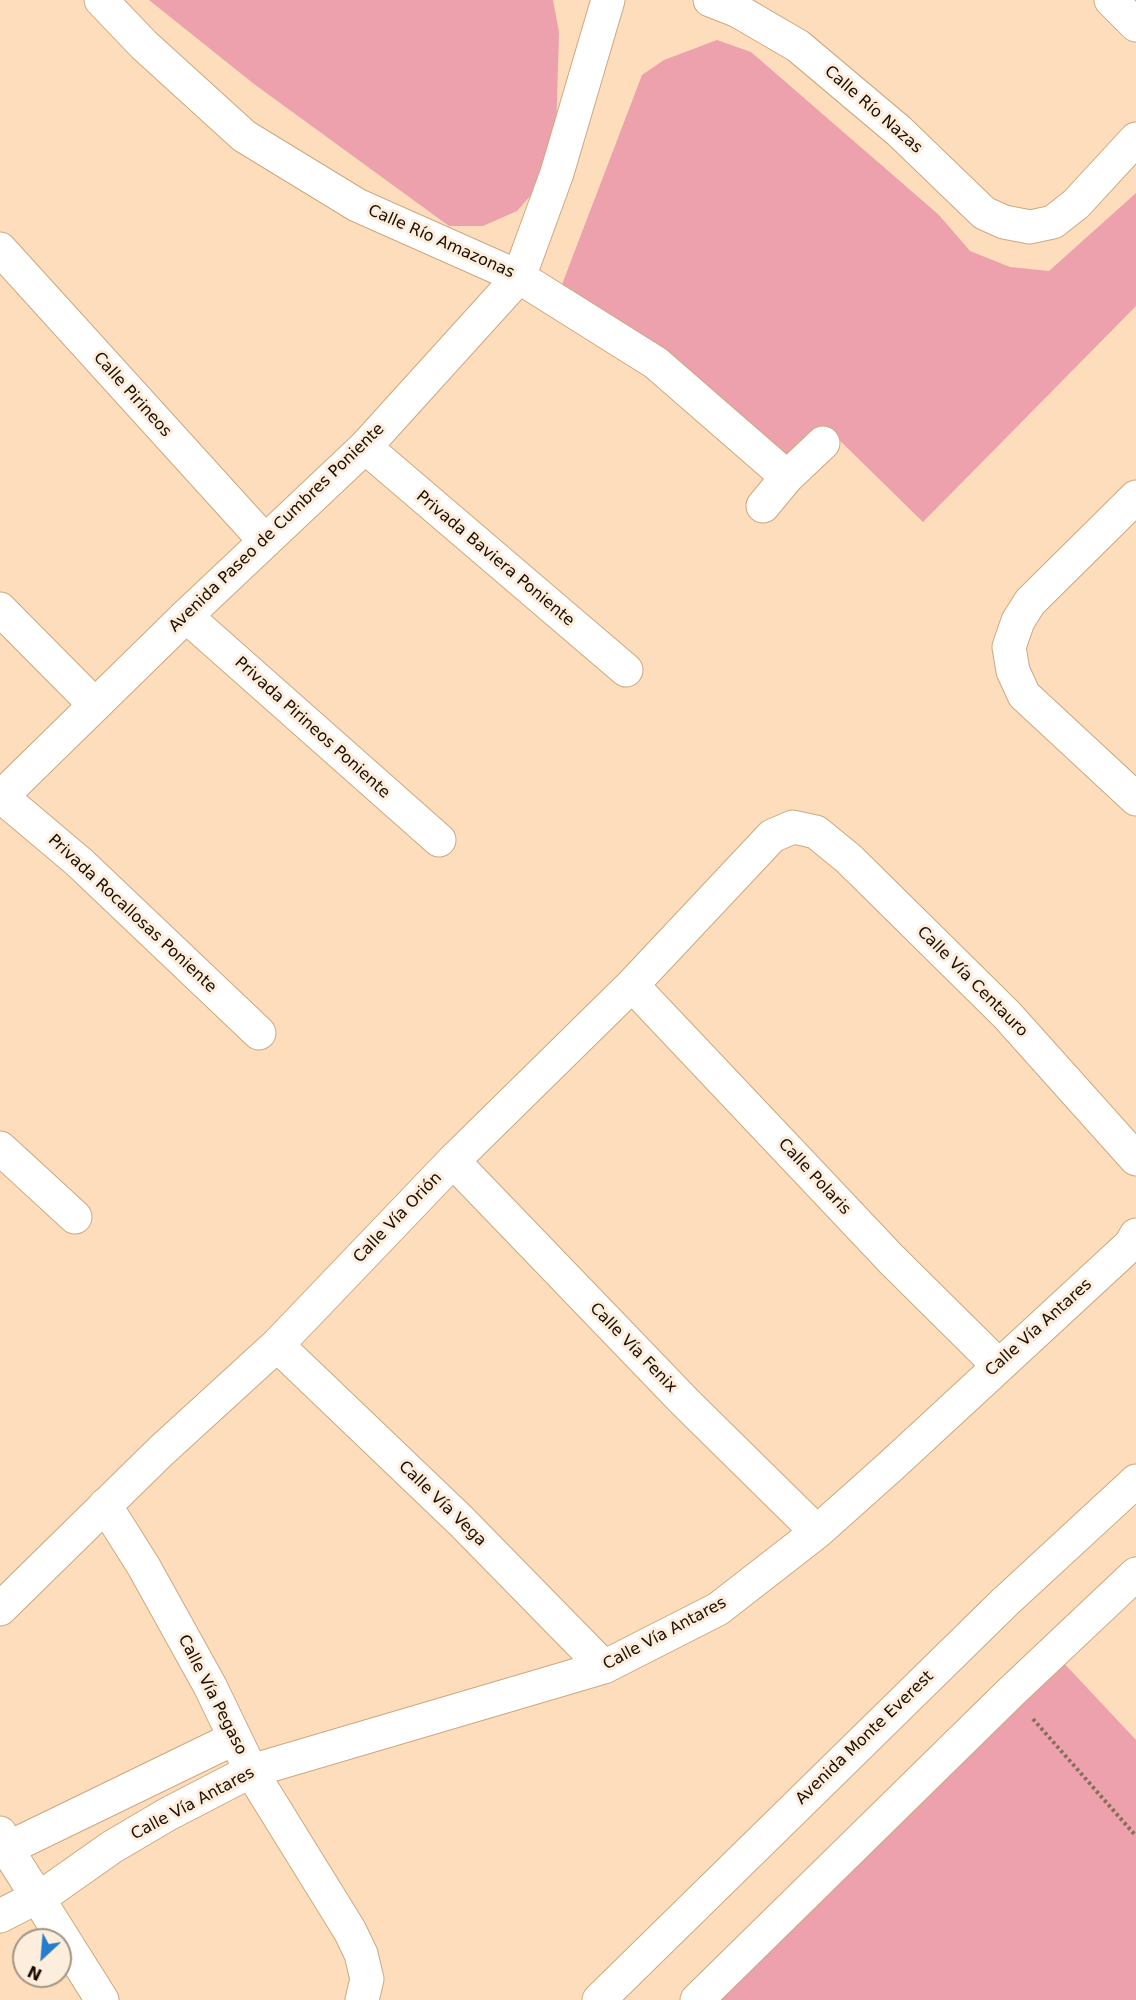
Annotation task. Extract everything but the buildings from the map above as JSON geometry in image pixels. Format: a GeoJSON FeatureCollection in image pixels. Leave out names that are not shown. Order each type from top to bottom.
{"type":"FeatureCollection","features":[{"type":"Feature","properties":{"kind":"street","name":"Calle Río Amazonas"},"geometry":{"type":"LineString","coordinates":[[101,0],[144,45],[244,136],[357,205],[519,277],[656,363],[787,477]]}},
{"type":"Feature","properties":{"kind":"street","name":"Avenida Paseo de Cumbres Poniente"},"geometry":{"type":"LineString","coordinates":[[1,798],[186,616],[365,447],[519,277],[557,173],[608,0]]}},
{"type":"Feature","properties":{"kind":"street","name":"Calle Río Nazas"},"geometry":{"type":"LineString","coordinates":[[710,0],[738,12],[798,46],[899,131],[984,213],[1004,222],[1030,227],[1053,222],[1077,204],[1136,139]]}},
{"type":"Feature","properties":{"kind":"street"},"geometry":{"type":"LineString","coordinates":[[1111,0],[1136,25]]}},
{"type":"Feature","properties":{"kind":"street","name":"Calle Pirineos"},"geometry":{"type":"LineString","coordinates":[[0,249],[265,541]]}},
{"type":"Feature","properties":{"kind":"street"},"geometry":{"type":"LineString","coordinates":[[763,506],[787,477],[823,443]]}},
{"type":"Feature","properties":{"kind":"street","name":"Privada Baviera Poniente"},"geometry":{"type":"LineString","coordinates":[[365,447],[626,670]]}},
{"type":"Feature","properties":{"kind":"street"},"geometry":{"type":"LineString","coordinates":[[1136,497],[1030,602],[1018,621],[1009,647],[1013,671],[1024,695],[1136,799]]}},
{"type":"Feature","properties":{"kind":"street"},"geometry":{"type":"LineString","coordinates":[[0,609],[95,705]]}},
{"type":"Feature","properties":{"kind":"street","name":"Privada Pirineos Poniente"},"geometry":{"type":"LineString","coordinates":[[186,616],[438,840]]}},
{"type":"Feature","properties":{"kind":"street","name":"Privada Rocallosas Poniente"},"geometry":{"type":"LineString","coordinates":[[1,798],[80,862],[259,1033]]}},
{"type":"Feature","properties":{"kind":"street","name":"Calle Vía Orión"},"geometry":{"type":"LineString","coordinates":[[0,1609],[105,1505],[277,1345],[453,1161],[632,985],[772,836],[793,827]]}},
{"type":"Feature","properties":{"kind":"street","name":"Calle Vía Centauro"},"geometry":{"type":"LineString","coordinates":[[793,827],[816,832],[849,859],[1007,1015],[1136,1159]]}},
{"type":"Feature","properties":{"kind":"street","name":"Calle Polaris"},"geometry":{"type":"LineString","coordinates":[[632,985],[892,1260],[998,1365]]}},
{"type":"Feature","properties":{"kind":"street"},"geometry":{"type":"LineString","coordinates":[[0,1148],[75,1217]]}},
{"type":"Feature","properties":{"kind":"street","name":"Calle Vía Fenix"},"geometry":{"type":"LineString","coordinates":[[453,1161],[686,1402],[817,1532]]}},
{"type":"Feature","properties":{"kind":"street","name":"Calle Vía Antares"},"geometry":{"type":"LineString","coordinates":[[0,1917],[38,1897],[112,1847],[168,1814],[251,1771],[604,1667],[718,1609],[817,1532],[1131,1244],[1136,1235]]}},
{"type":"Feature","properties":{"kind":"street","name":"Calle Vía Vega"},"geometry":{"type":"LineString","coordinates":[[277,1345],[460,1521],[604,1667]]}},
{"type":"Feature","properties":{"kind":"street","name":"Avenida Monte Everest"},"geometry":{"type":"LineString","coordinates":[[600,2000],[997,1611],[1136,1481]]}},
{"type":"Feature","properties":{"kind":"street","name":"Calle Vía Pegaso"},"geometry":{"type":"LineString","coordinates":[[105,1505],[144,1566],[251,1771],[350,1931],[361,1953],[365,1990]]}},
{"type":"Feature","properties":{"kind":"street"},"geometry":{"type":"LineString","coordinates":[[697,2000],[1011,1692],[1136,1575]]}},
{"type":"Feature","properties":{"kind":"street"},"geometry":{"type":"LineString","coordinates":[[102,2000],[2,1844],[233,1738]]}},
{"type":"Feature","properties":{"kind":"path"},"geometry":{"type":"LineString","coordinates":[[1011,1692],[1041,1730],[1136,1836]]}},
{"type":"Feature","properties":{"kind":"shaded area"},"geometry":{"type":"Polygon","coordinates":[[[149,0],[553,0],[559,32],[556,135],[532,194],[517,211],[483,226],[449,226],[254,84],[149,0]]]}},
{"type":"Feature","properties":{"kind":"shaded area"},"geometry":{"type":"Polygon","coordinates":[[[717,40],[751,52],[939,215],[970,251],[1010,267],[1049,271],[1136,193],[1136,306],[923,522],[825,426],[781,469],[561,287],[642,75],[664,60],[717,40]]]}},
{"type":"Feature","properties":{"kind":"shaded area"},"geometry":{"type":"Polygon","coordinates":[[[1060,1659],[1136,1740],[1136,2000],[713,2000],[1060,1659]]]}}]}
